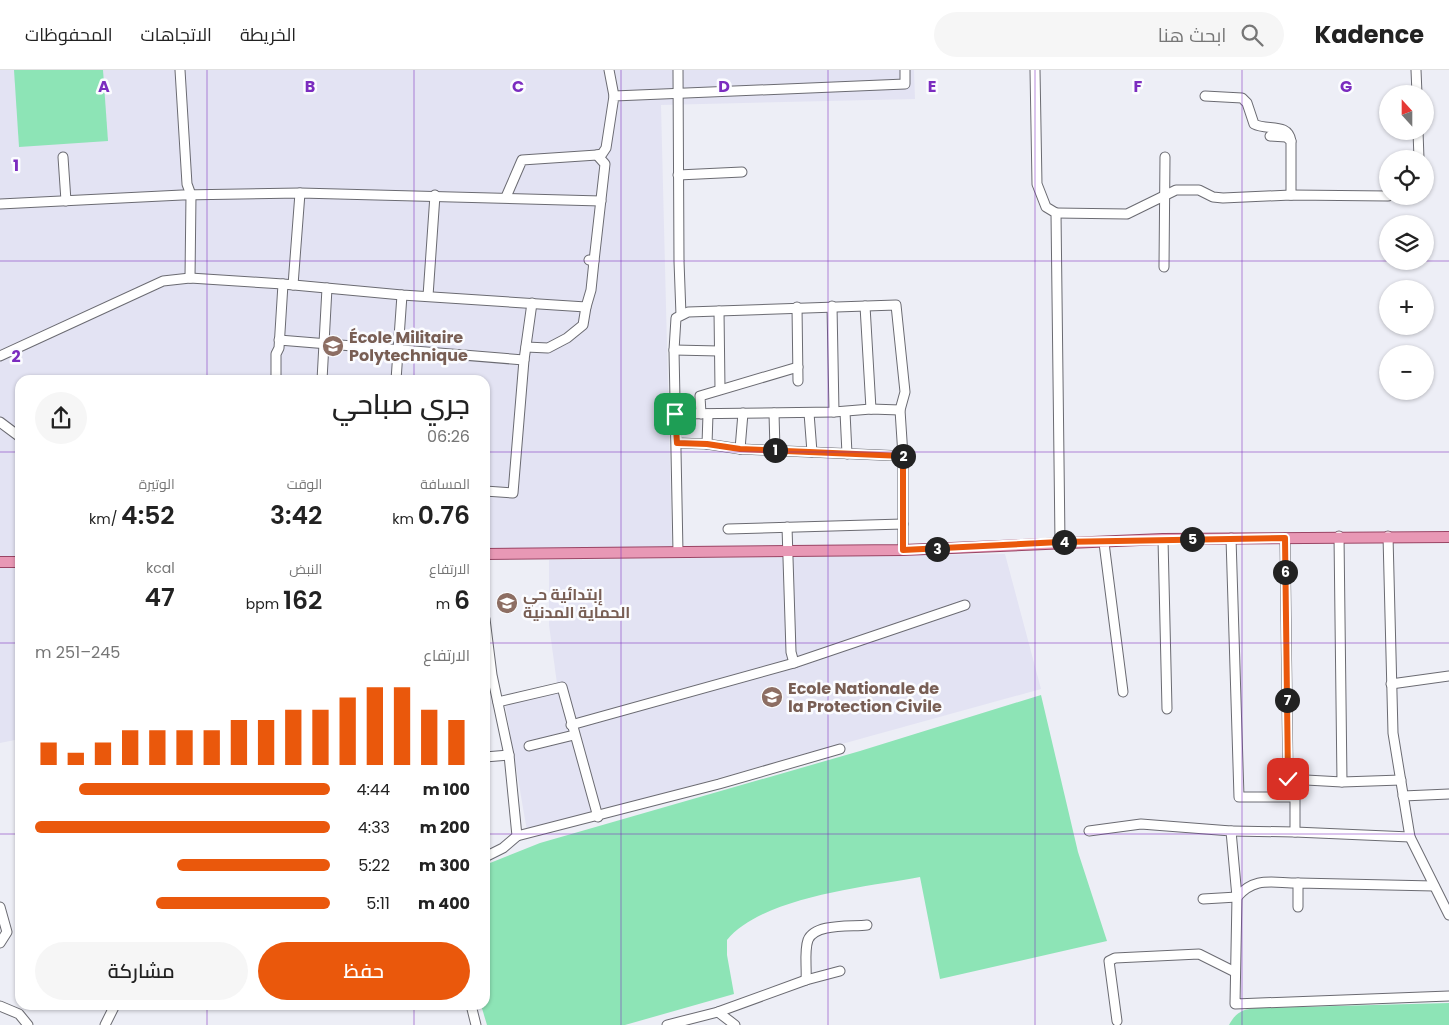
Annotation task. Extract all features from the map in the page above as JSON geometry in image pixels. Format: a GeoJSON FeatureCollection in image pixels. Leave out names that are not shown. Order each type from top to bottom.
{"type":"FeatureCollection","features":[{"type":"Feature","properties":{"kind":"main road"},"geometry":{"type":"LineString","coordinates":[[490,554],[903,550],[1060,542],[1104,543],[1163,539],[1339,536],[1449,537]]}},
{"type":"Feature","properties":{"kind":"main road"},"geometry":{"type":"LineString","coordinates":[[0,562],[15,562]]}},
{"type":"Feature","properties":{"kind":"street"},"geometry":{"type":"LineString","coordinates":[[180,70],[187,184],[191,195],[190,278]]}},
{"type":"Feature","properties":{"kind":"street"},"geometry":{"type":"LineString","coordinates":[[506,197],[522,160],[602,154],[606,148],[614,96],[608,70]]}},
{"type":"Feature","properties":{"kind":"street"},"geometry":{"type":"LineString","coordinates":[[678,70],[681,316]]}},
{"type":"Feature","properties":{"kind":"street"},"geometry":{"type":"LineString","coordinates":[[614,96],[905,84],[905,70]]}},
{"type":"Feature","properties":{"kind":"street"},"geometry":{"type":"LineString","coordinates":[[1035,70],[1037,184],[1046,207],[1056,213],[1127,214],[1176,190],[1195,189],[1214,197],[1223,198],[1291,194],[1379,196]]}},
{"type":"Feature","properties":{"kind":"street"},"geometry":{"type":"LineString","coordinates":[[1416,70],[1417,85]]}},
{"type":"Feature","properties":{"kind":"street"},"geometry":{"type":"LineString","coordinates":[[1205,96],[1242,98],[1247,103],[1254,124],[1284,129],[1289,133],[1291,141],[1291,194]]}},
{"type":"Feature","properties":{"kind":"street"},"geometry":{"type":"LineString","coordinates":[[1270,136],[1286,137],[1291,141]]}},
{"type":"Feature","properties":{"kind":"street"},"geometry":{"type":"LineString","coordinates":[[526,347],[548,348],[567,338],[583,325],[586,307],[592,290],[591,260],[605,164],[597,154]]}},
{"type":"Feature","properties":{"kind":"street"},"geometry":{"type":"LineString","coordinates":[[63,157],[66,201]]}},
{"type":"Feature","properties":{"kind":"street"},"geometry":{"type":"LineString","coordinates":[[1164,267],[1165,157]]}},
{"type":"Feature","properties":{"kind":"street"},"geometry":{"type":"LineString","coordinates":[[678,175],[742,172]]}},
{"type":"Feature","properties":{"kind":"street"},"geometry":{"type":"LineString","coordinates":[[294,285],[300,193]]}},
{"type":"Feature","properties":{"kind":"street"},"geometry":{"type":"LineString","coordinates":[[0,204],[191,195],[300,193],[435,195],[601,201]]}},
{"type":"Feature","properties":{"kind":"street"},"geometry":{"type":"LineString","coordinates":[[428,296],[435,195]]}},
{"type":"Feature","properties":{"kind":"street"},"geometry":{"type":"LineString","coordinates":[[1056,213],[1060,542]]}},
{"type":"Feature","properties":{"kind":"street"},"geometry":{"type":"LineString","coordinates":[[0,356],[164,281],[190,278],[464,300],[586,307]]}},
{"type":"Feature","properties":{"kind":"street"},"geometry":{"type":"LineString","coordinates":[[276,375],[276,354],[279,340],[283,284]]}},
{"type":"Feature","properties":{"kind":"street"},"geometry":{"type":"LineString","coordinates":[[322,375],[327,288]]}},
{"type":"Feature","properties":{"kind":"street"},"geometry":{"type":"LineString","coordinates":[[396,375],[402,295]]}},
{"type":"Feature","properties":{"kind":"street"},"geometry":{"type":"LineString","coordinates":[[490,491],[513,493],[524,360],[532,303]]}},
{"type":"Feature","properties":{"kind":"street"},"geometry":{"type":"LineString","coordinates":[[678,552],[674,350],[676,318],[688,312],[719,310],[896,305],[904,392],[900,410],[903,456],[903,550]]}},
{"type":"Feature","properties":{"kind":"street"},"geometry":{"type":"LineString","coordinates":[[832,306],[834,412]]}},
{"type":"Feature","properties":{"kind":"street"},"geometry":{"type":"LineString","coordinates":[[864,306],[871,409]]}},
{"type":"Feature","properties":{"kind":"street"},"geometry":{"type":"LineString","coordinates":[[796,307],[798,381]]}},
{"type":"Feature","properties":{"kind":"street"},"geometry":{"type":"LineString","coordinates":[[719,310],[720,389]]}},
{"type":"Feature","properties":{"kind":"street"},"geometry":{"type":"LineString","coordinates":[[279,340],[524,360]]}},
{"type":"Feature","properties":{"kind":"street"},"geometry":{"type":"LineString","coordinates":[[674,350],[719,351]]}},
{"type":"Feature","properties":{"kind":"street"},"geometry":{"type":"LineString","coordinates":[[707,444],[700,396],[798,367]]}},
{"type":"Feature","properties":{"kind":"street"},"geometry":{"type":"LineString","coordinates":[[675,414],[809,413],[871,409],[900,410]]}},
{"type":"Feature","properties":{"kind":"street"},"geometry":{"type":"LineString","coordinates":[[845,412],[847,454]]}},
{"type":"Feature","properties":{"kind":"street"},"geometry":{"type":"LineString","coordinates":[[740,449],[743,413]]}},
{"type":"Feature","properties":{"kind":"street"},"geometry":{"type":"LineString","coordinates":[[774,413],[774,450]]}},
{"type":"Feature","properties":{"kind":"street"},"geometry":{"type":"LineString","coordinates":[[809,413],[812,452]]}},
{"type":"Feature","properties":{"kind":"street"},"geometry":{"type":"LineString","coordinates":[[0,422],[15,433]]}},
{"type":"Feature","properties":{"kind":"street"},"geometry":{"type":"LineString","coordinates":[[677,443],[707,444],[740,449],[903,456]]}},
{"type":"Feature","properties":{"kind":"street"},"geometry":{"type":"LineString","coordinates":[[728,529],[903,524]]}},
{"type":"Feature","properties":{"kind":"street"},"geometry":{"type":"LineString","coordinates":[[787,527],[791,652],[794,663]]}},
{"type":"Feature","properties":{"kind":"street"},"geometry":{"type":"LineString","coordinates":[[1339,536],[1342,782]]}},
{"type":"Feature","properties":{"kind":"street"},"geometry":{"type":"LineString","coordinates":[[1388,536],[1392,733],[1410,837],[1449,915]]}},
{"type":"Feature","properties":{"kind":"street"},"geometry":{"type":"LineString","coordinates":[[1231,538],[1239,797],[1295,797]]}},
{"type":"Feature","properties":{"kind":"street"},"geometry":{"type":"LineString","coordinates":[[1285,538],[1288,779],[1295,797],[1295,832]]}},
{"type":"Feature","properties":{"kind":"street"},"geometry":{"type":"LineString","coordinates":[[1163,539],[1167,709]]}},
{"type":"Feature","properties":{"kind":"street"},"geometry":{"type":"LineString","coordinates":[[1104,543],[1123,692]]}},
{"type":"Feature","properties":{"kind":"street"},"geometry":{"type":"LineString","coordinates":[[572,725],[794,663],[965,605]]}},
{"type":"Feature","properties":{"kind":"street"},"geometry":{"type":"LineString","coordinates":[[490,651],[509,755],[518,836]]}},
{"type":"Feature","properties":{"kind":"street"},"geometry":{"type":"LineString","coordinates":[[1391,684],[1449,676]]}},
{"type":"Feature","properties":{"kind":"street"},"geometry":{"type":"LineString","coordinates":[[498,702],[562,687],[598,816]]}},
{"type":"Feature","properties":{"kind":"street"},"geometry":{"type":"LineString","coordinates":[[529,746],[574,735]]}},
{"type":"Feature","properties":{"kind":"street"},"geometry":{"type":"LineString","coordinates":[[490,854],[503,848],[518,836],[598,816],[840,749]]}},
{"type":"Feature","properties":{"kind":"street"},"geometry":{"type":"LineString","coordinates":[[490,757],[509,755]]}},
{"type":"Feature","properties":{"kind":"street"},"geometry":{"type":"LineString","coordinates":[[1288,779],[1342,782],[1401,780]]}},
{"type":"Feature","properties":{"kind":"street"},"geometry":{"type":"LineString","coordinates":[[1403,796],[1449,794]]}},
{"type":"Feature","properties":{"kind":"street"},"geometry":{"type":"LineString","coordinates":[[1088,831],[1141,824],[1231,831],[1410,837]]}},
{"type":"Feature","properties":{"kind":"street"},"geometry":{"type":"LineString","coordinates":[[1231,831],[1236,897],[1235,1004],[1449,996]]}},
{"type":"Feature","properties":{"kind":"street"},"geometry":{"type":"LineString","coordinates":[[1203,899],[1236,897],[1244,888],[1255,882],[1434,886]]}},
{"type":"Feature","properties":{"kind":"street"},"geometry":{"type":"LineString","coordinates":[[1298,883],[1298,907]]}},
{"type":"Feature","properties":{"kind":"street"},"geometry":{"type":"LineString","coordinates":[[0,907],[7,932],[0,943]]}},
{"type":"Feature","properties":{"kind":"street"},"geometry":{"type":"LineString","coordinates":[[806,980],[808,940],[812,935],[823,930],[867,925]]}},
{"type":"Feature","properties":{"kind":"street"},"geometry":{"type":"LineString","coordinates":[[1116,1024],[1109,961],[1115,958],[1199,954],[1235,972]]}},
{"type":"Feature","properties":{"kind":"street"},"geometry":{"type":"LineString","coordinates":[[666,1025],[718,1012],[806,980],[840,971]]}},
{"type":"Feature","properties":{"kind":"street"},"geometry":{"type":"LineString","coordinates":[[0,1006],[19,1014],[28,1025]]}},
{"type":"Feature","properties":{"kind":"street"},"geometry":{"type":"LineString","coordinates":[[105,1025],[112,1010]]}},
{"type":"Feature","properties":{"kind":"street"},"geometry":{"type":"LineString","coordinates":[[472,1010],[476,1025]]}},
{"type":"Feature","properties":{"kind":"street"},"geometry":{"type":"LineString","coordinates":[[718,1012],[734,1025]]}},
{"type":"Feature","properties":{"kind":"shaded area","name":"École Militaire Polytechnique"},"geometry":{"type":"Polygon","coordinates":[[[0,70],[914,70],[915,99],[661,105],[672,548],[490,548],[490,375],[15,375],[15,556],[0,556],[0,70]]]}},
{"type":"Feature","properties":{"kind":"shaded area","name":"Ecole Nationale de la Protection Civile"},"geometry":{"type":"Polygon","coordinates":[[[1005,554],[1041,689],[527,831],[505,703],[558,691],[549,625],[549,560],[1005,554]]]}},
{"type":"Feature","properties":{"kind":"shaded area"},"geometry":{"type":"Polygon","coordinates":[[[0,568],[15,568],[15,740],[0,743],[0,568]]]}},
{"type":"Feature","properties":{"kind":"green space"},"geometry":{"type":"Polygon","coordinates":[[[14,70],[103,70],[108,141],[19,147],[14,70]]]}},
{"type":"Feature","properties":{"kind":"green space"},"geometry":{"type":"Polygon","coordinates":[[[1041,695],[1078,852],[1107,941],[940,979],[920,877],[816,896],[764,913],[743,925],[727,940],[727,955],[734,994],[625,1025],[487,1025],[482,1010],[490,1010],[490,863],[540,843],[860,751],[1041,695]]]}},
{"type":"Feature","properties":{"kind":"green space"},"geometry":{"type":"Polygon","coordinates":[[[1449,1003],[1449,1025],[1229,1025],[1237,1014],[1252,1008],[1449,1003]]]}},
{"type":"Feature","properties":{"kind":"place","name":"École Militaire Polytechnique"},"geometry":{"type":"Point","coordinates":[333,346]}},
{"type":"Feature","properties":{"kind":"place","name":"إبتدائية حي الحماية المدنية"},"geometry":{"type":"Point","coordinates":[507,603]}},
{"type":"Feature","properties":{"kind":"place","name":"Ecole Nationale de la Protection Civile"},"geometry":{"type":"Point","coordinates":[772,697]}},
{"type":"Feature","properties":{"kind":"route"},"geometry":{"type":"LineString","coordinates":[[675,414],[677,443],[707,444],[740,449],[903,456],[903,550],[1060,542],[1104,543],[1163,539],[1285,538],[1288,779]]}}]}
